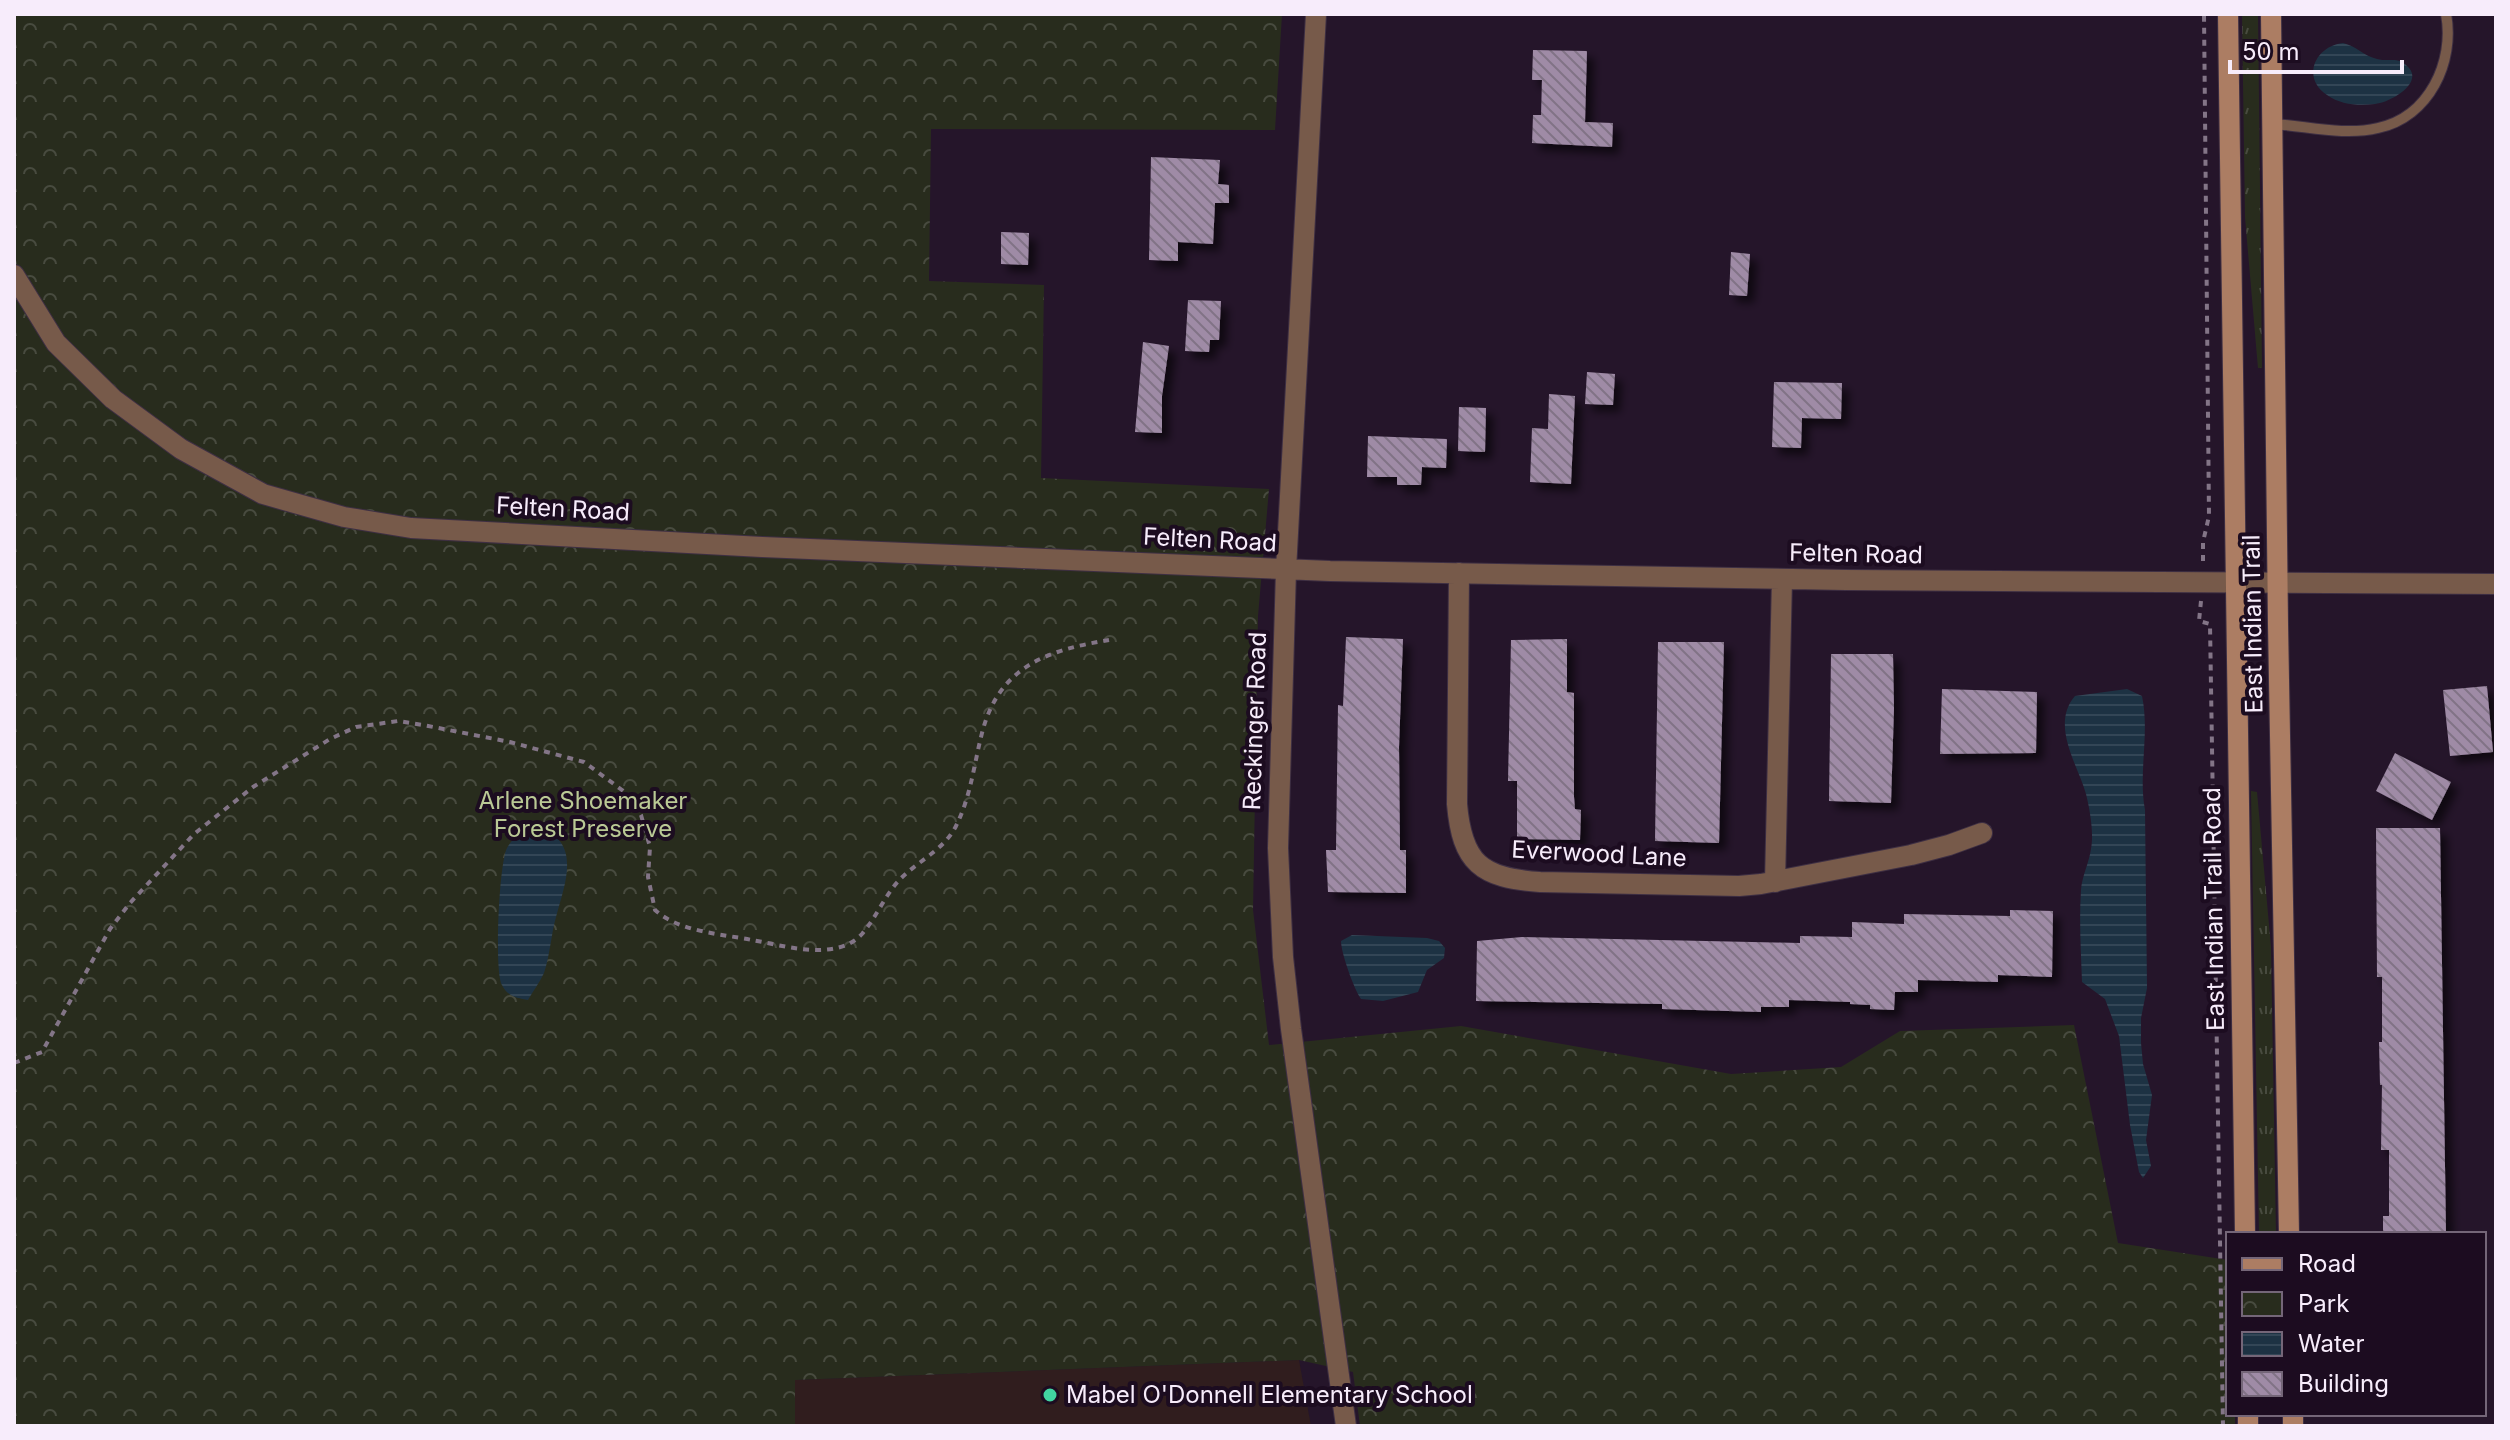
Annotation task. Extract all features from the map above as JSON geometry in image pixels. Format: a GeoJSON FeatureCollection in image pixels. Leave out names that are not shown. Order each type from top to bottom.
{"type":"FeatureCollection","features":[{"type":"Feature","properties":{"kind":"main road","name":"East Indian Trail"},"geometry":{"type":"LineString","coordinates":[[2228,14],[2235,584]]}},
{"type":"Feature","properties":{"kind":"main road","name":"East Indian Trail"},"geometry":{"type":"LineString","coordinates":[[2271,14],[2289,1232]]}},
{"type":"Feature","properties":{"kind":"main road","name":"East Indian Trail Road"},"geometry":{"type":"LineString","coordinates":[[2235,584],[2245,1232]]}},
{"type":"Feature","properties":{"kind":"street","name":"Reckinger Road"},"geometry":{"type":"LineString","coordinates":[[1316,14],[1286,570],[1278,848],[1283,957],[1291,1029],[1346,1426]]}},
{"type":"Feature","properties":{"kind":"street","name":"Felten Road"},"geometry":{"type":"LineString","coordinates":[[14,275],[56,343],[113,399],[181,449],[263,494],[344,517],[411,528],[1286,570],[1782,579],[2496,584]]}},
{"type":"Feature","properties":{"kind":"street","name":"Everwood Lane"},"geometry":{"type":"LineString","coordinates":[[1459,573],[1457,804],[1462,841],[1479,866],[1516,881],[1739,886],[1775,882],[1911,855],[1982,833]]}},
{"type":"Feature","properties":{"kind":"street"},"geometry":{"type":"LineString","coordinates":[[1775,882],[1782,579]]}},
{"type":"Feature","properties":{"kind":"lane"},"geometry":{"type":"LineString","coordinates":[[2273,124],[2346,131],[2379,128],[2409,115],[2434,88],[2445,61],[2450,35],[2446,14]]}},
{"type":"Feature","properties":{"kind":"path"},"geometry":{"type":"LineString","coordinates":[[2203,542],[2209,516],[2204,14]]}},
{"type":"Feature","properties":{"kind":"path"},"geometry":{"type":"LineString","coordinates":[[2199,621],[2210,624],[2223,1426]]}},
{"type":"Feature","properties":{"kind":"path"},"geometry":{"type":"LineString","coordinates":[[14,1063],[42,1052],[110,929],[138,893],[194,834],[253,787],[330,739],[356,727],[378,722],[398,721],[438,727],[584,762],[632,800],[647,831],[650,847],[648,877],[655,910],[676,923],[755,940],[832,951],[850,944],[862,934],[907,871],[946,841],[955,828],[966,802],[990,709],[1017,671],[1035,660],[1073,646],[1109,640]]}},
{"type":"Feature","properties":{"kind":"shaded area","name":"Mabel O'Donnell Elementary School"},"geometry":{"type":"Polygon","coordinates":[[[1299,1360],[1311,1426],[795,1426],[795,1380],[1299,1360]]]}},
{"type":"Feature","properties":{"kind":"green space","name":"Arlene Shoemaker Forest Preserve"},"geometry":{"type":"Polygon","coordinates":[[[14,14],[1282,14],[1275,130],[931,129],[929,281],[1044,285],[1041,478],[1269,489],[1258,616],[1253,910],[1269,1045],[1461,1026],[1731,1074],[1841,1067],[1900,1031],[2074,1025],[2118,1243],[2226,1260],[2226,1416],[2235,1416],[2235,1426],[1360,1426],[1353,1372],[1299,1360],[795,1380],[795,1426],[14,1426],[14,14]]]}},
{"type":"Feature","properties":{"kind":"green space"},"geometry":{"type":"Polygon","coordinates":[[[2242,14],[2258,14],[2262,368],[2258,368],[2245,217],[2242,14]]]}},
{"type":"Feature","properties":{"kind":"green space"},"geometry":{"type":"Polygon","coordinates":[[[2251,791],[2257,792],[2271,947],[2276,1232],[2259,1232],[2251,791]]]}},
{"type":"Feature","properties":{"kind":"water"},"geometry":{"type":"Polygon","coordinates":[[[2343,43],[2372,58],[2403,63],[2411,72],[2409,85],[2397,96],[2375,104],[2350,104],[2327,95],[2315,80],[2315,64],[2325,50],[2343,43]]]}},
{"type":"Feature","properties":{"kind":"water"},"geometry":{"type":"Polygon","coordinates":[[[2127,689],[2142,696],[2145,724],[2143,796],[2147,988],[2141,1018],[2141,1043],[2152,1095],[2146,1140],[2151,1166],[2143,1178],[2139,1172],[2130,1125],[2119,1036],[2105,999],[2082,982],[2081,890],[2091,849],[2092,829],[2086,794],[2065,732],[2068,707],[2075,696],[2127,689]]]}},
{"type":"Feature","properties":{"kind":"water"},"geometry":{"type":"Polygon","coordinates":[[[537,827],[561,842],[567,864],[546,966],[528,1000],[510,994],[502,985],[498,960],[498,917],[507,848],[516,837],[537,827]]]}},
{"type":"Feature","properties":{"kind":"water"},"geometry":{"type":"Polygon","coordinates":[[[1352,935],[1439,941],[1445,948],[1444,958],[1427,970],[1418,992],[1383,1001],[1361,999],[1348,971],[1341,941],[1352,935]]]}},
{"type":"Feature","properties":{"kind":"building"},"geometry":{"type":"Polygon","coordinates":[[[1533,50],[1587,51],[1585,122],[1613,123],[1612,147],[1532,143],[1533,115],[1541,115],[1542,80],[1532,80],[1533,50]]]}},
{"type":"Feature","properties":{"kind":"building"},"geometry":{"type":"Polygon","coordinates":[[[1151,157],[1220,160],[1218,184],[1229,185],[1229,203],[1215,203],[1213,244],[1178,242],[1178,261],[1149,260],[1151,157]]]}},
{"type":"Feature","properties":{"kind":"building"},"geometry":{"type":"Polygon","coordinates":[[[1001,232],[1029,233],[1028,265],[1001,264],[1001,232]]]}},
{"type":"Feature","properties":{"kind":"building"},"geometry":{"type":"Polygon","coordinates":[[[1731,252],[1750,254],[1747,296],[1729,295],[1731,252]]]}},
{"type":"Feature","properties":{"kind":"building"},"geometry":{"type":"Polygon","coordinates":[[[1188,300],[1221,301],[1219,340],[1210,340],[1209,352],[1185,351],[1188,300]]]}},
{"type":"Feature","properties":{"kind":"building"},"geometry":{"type":"Polygon","coordinates":[[[1143,342],[1169,346],[1162,396],[1162,433],[1135,432],[1143,342]]]}},
{"type":"Feature","properties":{"kind":"building"},"geometry":{"type":"Polygon","coordinates":[[[1587,372],[1615,374],[1613,405],[1585,404],[1587,372]]]}},
{"type":"Feature","properties":{"kind":"building"},"geometry":{"type":"Polygon","coordinates":[[[1774,382],[1842,383],[1841,419],[1802,418],[1801,448],[1772,447],[1774,382]]]}},
{"type":"Feature","properties":{"kind":"building"},"geometry":{"type":"Polygon","coordinates":[[[1549,394],[1575,396],[1571,484],[1530,482],[1532,428],[1548,429],[1549,394]]]}},
{"type":"Feature","properties":{"kind":"building"},"geometry":{"type":"Polygon","coordinates":[[[1459,407],[1486,408],[1485,452],[1458,451],[1459,407]]]}},
{"type":"Feature","properties":{"kind":"building"},"geometry":{"type":"Polygon","coordinates":[[[1368,436],[1447,439],[1446,468],[1422,467],[1421,485],[1397,485],[1397,477],[1367,477],[1368,436]]]}},
{"type":"Feature","properties":{"kind":"building"},"geometry":{"type":"Polygon","coordinates":[[[1346,637],[1403,639],[1399,747],[1400,850],[1406,850],[1406,893],[1328,892],[1326,850],[1336,850],[1338,705],[1343,706],[1346,637]]]}},
{"type":"Feature","properties":{"kind":"building"},"geometry":{"type":"Polygon","coordinates":[[[1567,639],[1567,692],[1574,693],[1574,797],[1575,809],[1581,810],[1580,840],[1517,839],[1517,781],[1508,781],[1511,640],[1567,639]]]}},
{"type":"Feature","properties":{"kind":"building"},"geometry":{"type":"Polygon","coordinates":[[[1658,642],[1724,642],[1719,843],[1655,841],[1658,642]]]}},
{"type":"Feature","properties":{"kind":"building"},"geometry":{"type":"Polygon","coordinates":[[[1831,654],[1893,654],[1891,803],[1829,801],[1831,654]]]}},
{"type":"Feature","properties":{"kind":"building"},"geometry":{"type":"Polygon","coordinates":[[[2487,686],[2493,752],[2450,756],[2443,690],[2487,686]]]}},
{"type":"Feature","properties":{"kind":"building"},"geometry":{"type":"Polygon","coordinates":[[[1942,689],[2037,692],[2036,753],[1940,754],[1942,689]]]}},
{"type":"Feature","properties":{"kind":"building"},"geometry":{"type":"Polygon","coordinates":[[[2395,753],[2451,782],[2432,820],[2376,791],[2395,753]]]}},
{"type":"Feature","properties":{"kind":"building"},"geometry":{"type":"Polygon","coordinates":[[[2376,828],[2440,828],[2446,1232],[2383,1232],[2383,1216],[2389,1216],[2389,1150],[2381,1150],[2379,1042],[2382,1042],[2382,977],[2377,977],[2376,828]]]}},
{"type":"Feature","properties":{"kind":"building"},"geometry":{"type":"Polygon","coordinates":[[[2010,910],[2053,911],[2052,977],[1998,975],[1998,982],[1918,980],[1918,992],[1895,992],[1894,1010],[1870,1009],[1870,1005],[1850,1002],[1789,1000],[1789,1007],[1761,1007],[1761,1012],[1662,1009],[1662,1004],[1476,1001],[1477,941],[1522,937],[1800,943],[1800,936],[1852,937],[1852,922],[1904,924],[1904,914],[2010,916],[2010,910]]]}},
{"type":"Feature","properties":{"kind":"place","name":"Mabel O'Donnell Elementary School"},"geometry":{"type":"Point","coordinates":[1050,1395]}}]}
